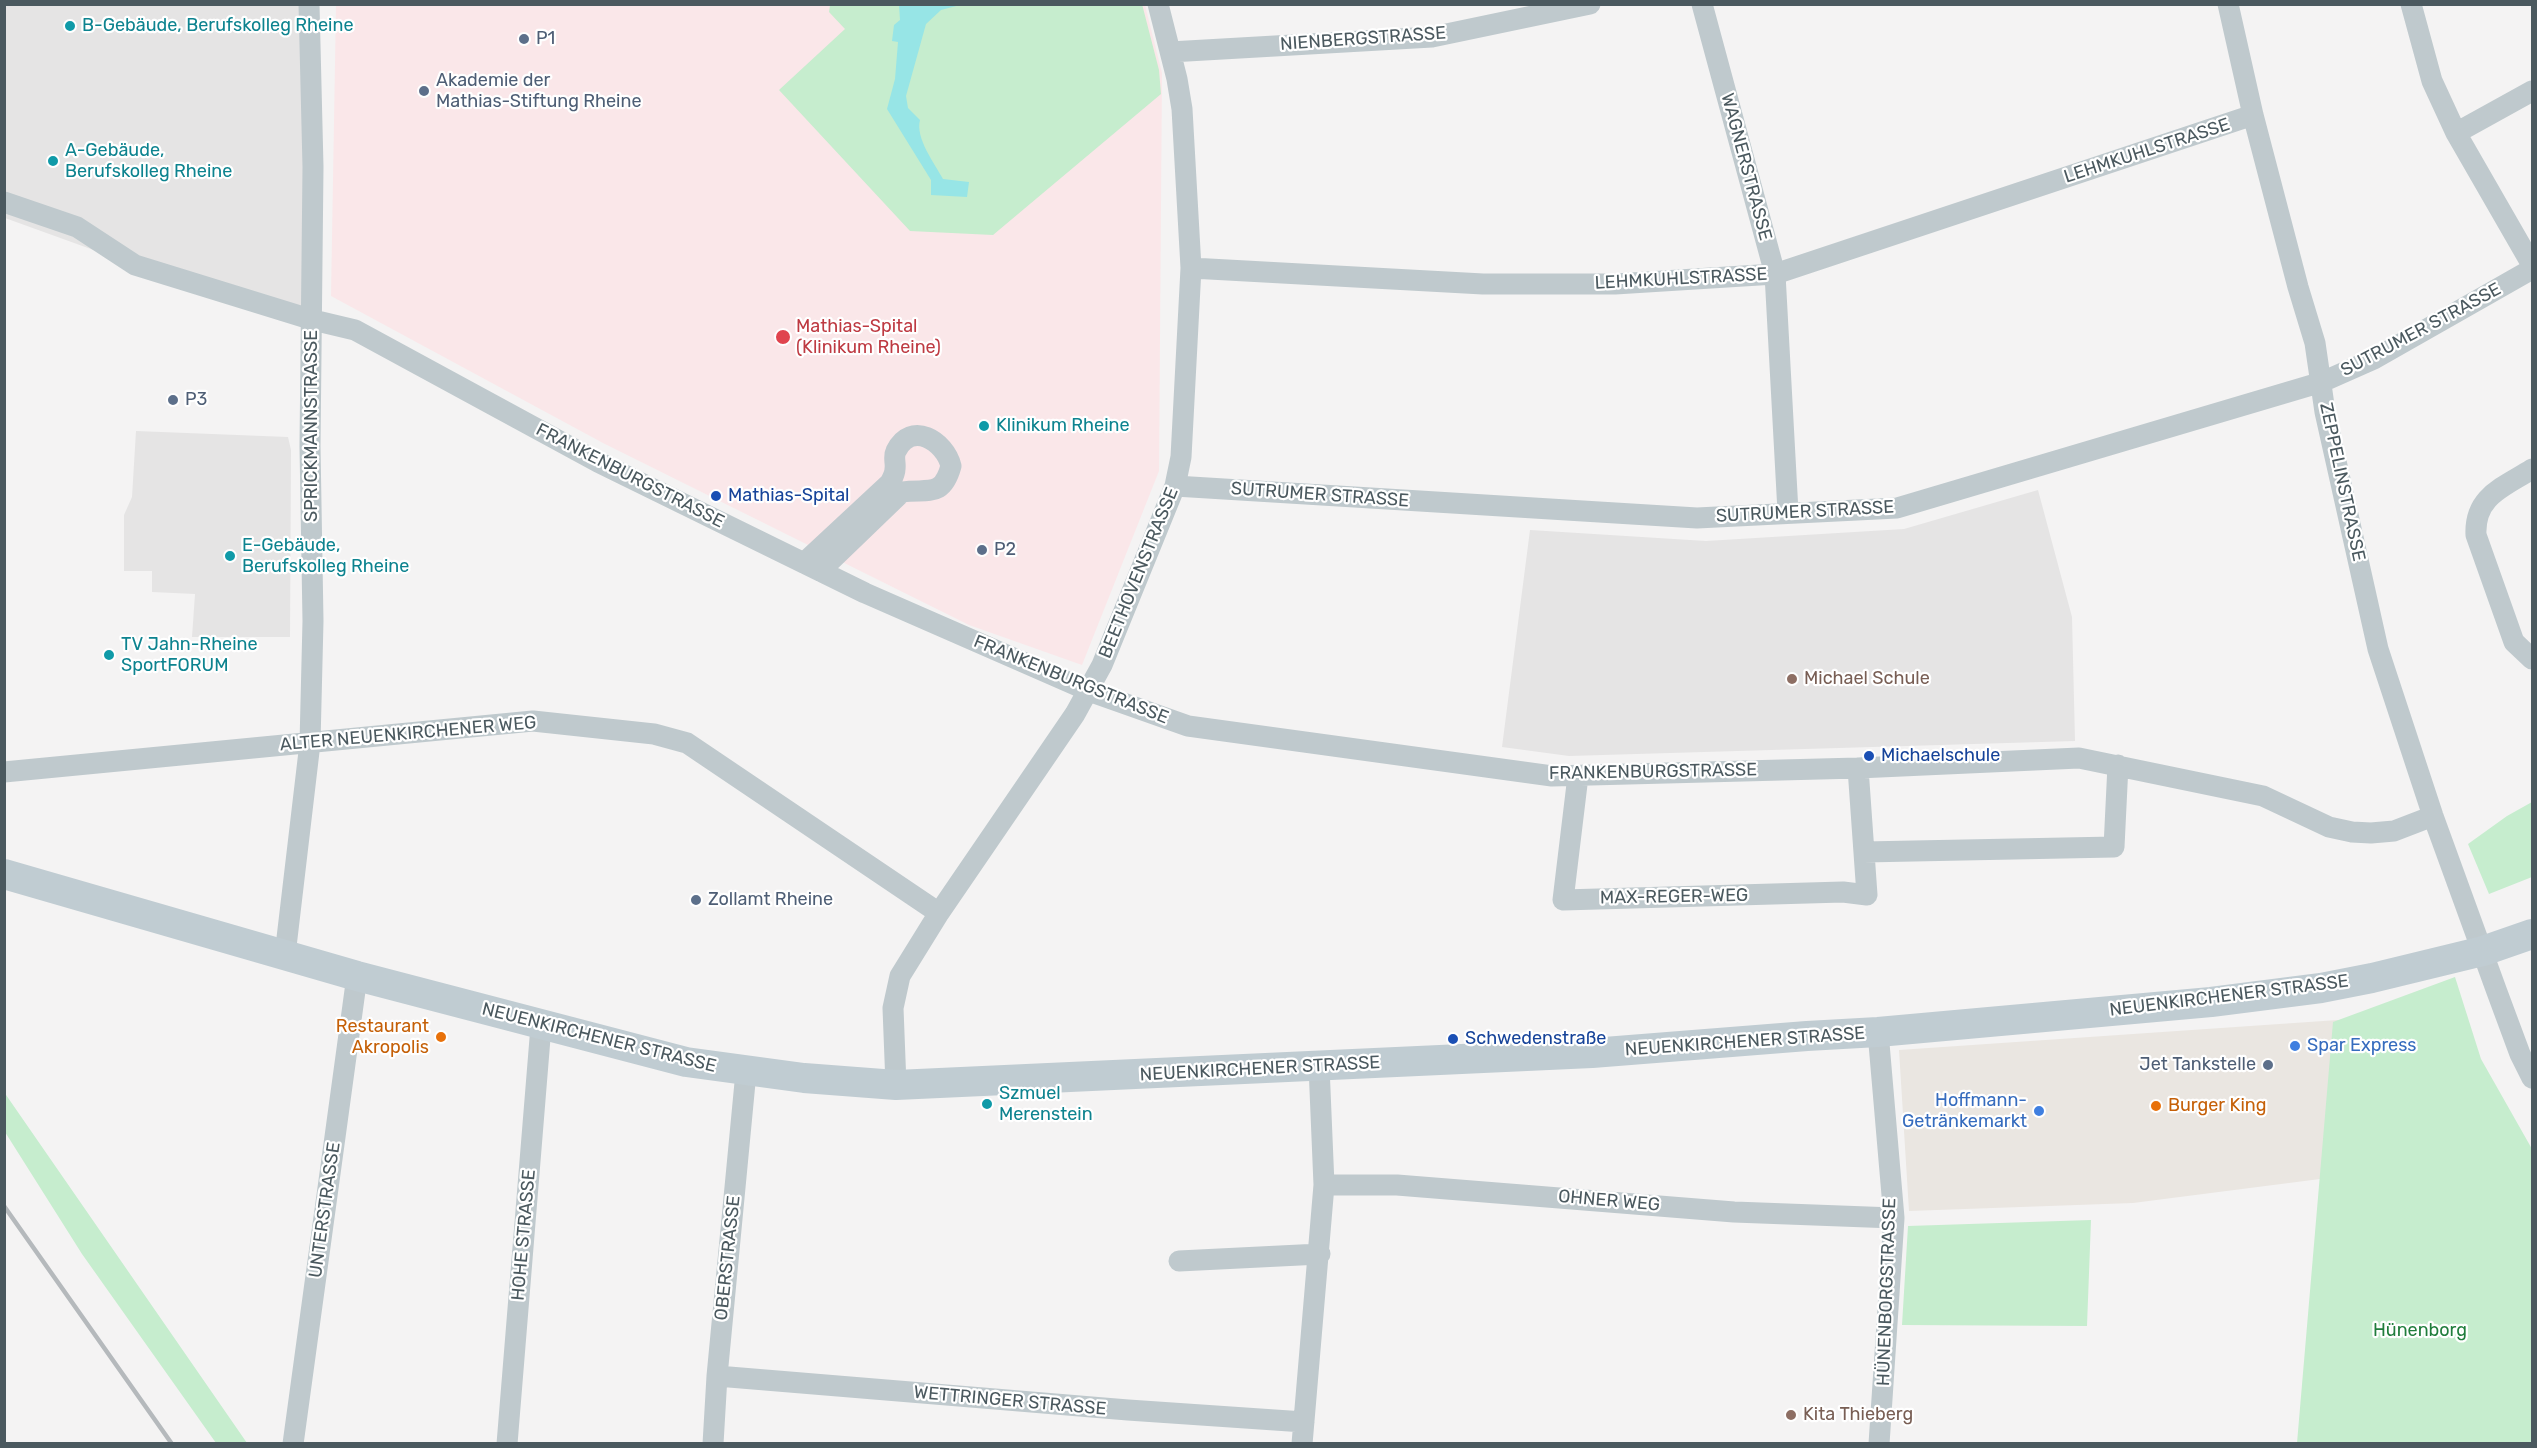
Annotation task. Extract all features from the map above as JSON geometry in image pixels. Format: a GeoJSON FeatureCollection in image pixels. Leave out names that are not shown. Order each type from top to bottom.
{"type":"FeatureCollection","features":[{"type":"Feature","properties":{"kind":"street","name":"SPRICKMANNSTRASSE"},"geometry":{"type":"LineString","coordinates":[[285,955],[310,743],[313,621],[310,446],[313,320],[309,4]]}},
{"type":"Feature","properties":{"kind":"street","name":"BEETHOVENSTRASSE"},"geometry":{"type":"LineString","coordinates":[[896,1085],[893,1008],[900,975],[939,913],[1045,761],[1089,691],[1107,655],[1175,486],[1181,457],[1191,268],[1182,110],[1158,4]]}},
{"type":"Feature","properties":{"kind":"street","name":"NIENBERGSTRASSE"},"geometry":{"type":"LineString","coordinates":[[1170,52],[1432,37],[1590,4]]}},
{"type":"Feature","properties":{"kind":"street","name":"WAGNERSTRASSE"},"geometry":{"type":"LineString","coordinates":[[1702,4],[1774,274],[1788,512]]}},
{"type":"Feature","properties":{"kind":"street","name":"ZEPPELINSTRASSE"},"geometry":{"type":"LineString","coordinates":[[2228,4],[2253,115],[2315,343],[2325,412],[2378,649],[2433,816],[2520,1054],[2532,1078]]}},
{"type":"Feature","properties":{"kind":"street"},"geometry":{"type":"LineString","coordinates":[[2411,4],[2432,81],[2456,133],[2532,267]]}},
{"type":"Feature","properties":{"kind":"street"},"geometry":{"type":"LineString","coordinates":[[2456,133],[2532,92]]}},
{"type":"Feature","properties":{"kind":"street","name":"LEHMKUHLSTRASSE"},"geometry":{"type":"LineString","coordinates":[[1191,268],[1483,284],[1616,284],[1774,274],[2253,115]]}},
{"type":"Feature","properties":{"kind":"street","name":"FRANKENBURGSTRASSE"},"geometry":{"type":"LineString","coordinates":[[4,202],[77,227],[135,266],[313,320],[356,330],[598,462],[812,567],[915,616],[1089,691],[1188,726],[1540,774],[1578,776],[1858,768],[2079,758],[2263,796],[2329,827],[2352,832],[2371,834],[2394,831],[2433,816]]}},
{"type":"Feature","properties":{"kind":"street","name":"SUTRUMER STRASSE"},"geometry":{"type":"LineString","coordinates":[[1175,486],[1697,518],[1897,508],[2322,382],[2374,359],[2532,267]]}},
{"type":"Feature","properties":{"kind":"street"},"geometry":{"type":"LineString","coordinates":[[922,436],[932,438],[944,449],[951,466],[942,484],[934,491],[902,492],[812,567],[890,483],[896,469],[895,452],[902,443],[911,437],[922,436]]}},
{"type":"Feature","properties":{"kind":"street"},"geometry":{"type":"LineString","coordinates":[[2532,469],[2486,499],[2475,518],[2476,535],[2514,642],[2532,659]]}},
{"type":"Feature","properties":{"kind":"street","name":"ALTER NEUENKIRCHENER WEG"},"geometry":{"type":"LineString","coordinates":[[4,772],[533,721],[654,734],[687,743],[939,913]]}},
{"type":"Feature","properties":{"kind":"street"},"geometry":{"type":"LineString","coordinates":[[1864,852],[2114,847],[2118,765]]}},
{"type":"Feature","properties":{"kind":"street","name":"MAX-REGER-WEG"},"geometry":{"type":"LineString","coordinates":[[1578,776],[1563,900],[1843,892],[1867,895],[1858,768]]}},
{"type":"Feature","properties":{"kind":"street","name":"NEUENKIRCHENER STRASSE"},"geometry":{"type":"LineString","coordinates":[[4,874],[357,976],[686,1062],[746,1072],[896,1085],[1592,1053],[1878,1032],[2211,1002],[2321,988],[2382,976],[2483,951],[2532,934]]}},
{"type":"Feature","properties":{"kind":"street","name":"UNTERSTRASSE"},"geometry":{"type":"LineString","coordinates":[[293,1443],[357,976]]}},
{"type":"Feature","properties":{"kind":"street","name":"HOHE STRASSE"},"geometry":{"type":"LineString","coordinates":[[507,1443],[542,1026]]}},
{"type":"Feature","properties":{"kind":"street","name":"HÜNENBORGSTRASSE"},"geometry":{"type":"LineString","coordinates":[[1878,1032],[1894,1218],[1879,1443]]}},
{"type":"Feature","properties":{"kind":"street"},"geometry":{"type":"LineString","coordinates":[[1302,1443],[1320,1254],[1324,1185],[1319,1066]]}},
{"type":"Feature","properties":{"kind":"street","name":"OBERSTRASSE"},"geometry":{"type":"LineString","coordinates":[[713,1443],[717,1376],[746,1072]]}},
{"type":"Feature","properties":{"kind":"street","name":"OHNER WEG"},"geometry":{"type":"LineString","coordinates":[[1324,1185],[1397,1185],[1734,1212],[1894,1218]]}},
{"type":"Feature","properties":{"kind":"street"},"geometry":{"type":"LineString","coordinates":[[1179,1260],[1320,1254]]}},
{"type":"Feature","properties":{"kind":"street","name":"WETTRINGER STRASSE"},"geometry":{"type":"LineString","coordinates":[[717,1376],[1304,1422]]}},
{"type":"Feature","properties":{"kind":"shaded area"},"geometry":{"type":"Polygon","coordinates":[[[4,5],[309,5],[313,320],[135,265],[5,218],[4,5]]]}},
{"type":"Feature","properties":{"kind":"shaded area","name":"Mathias-Spital (Klinikum Rheine)"},"geometry":{"type":"Polygon","coordinates":[[[336,5],[1145,5],[1162,73],[1159,471],[1082,665],[969,625],[603,443],[331,296],[336,5]]]}},
{"type":"Feature","properties":{"kind":"shaded area","name":"E-Gebäude, Berufskolleg Rheine"},"geometry":{"type":"Polygon","coordinates":[[[136,431],[288,437],[291,450],[290,637],[192,637],[195,594],[152,592],[152,571],[124,571],[124,515],[132,497],[136,431]]]}},
{"type":"Feature","properties":{"kind":"shaded area","name":"Michael Schule"},"geometry":{"type":"Polygon","coordinates":[[[2038,490],[2072,617],[2075,741],[1569,756],[1502,747],[1530,530],[1706,541],[1904,529],[2038,490]]]}},
{"type":"Feature","properties":{"kind":"shaded area"},"geometry":{"type":"Polygon","coordinates":[[[2338,1020],[2320,1179],[2133,1203],[1909,1211],[1899,1050],[2338,1020]]]}},
{"type":"Feature","properties":{"kind":"green space"},"geometry":{"type":"Polygon","coordinates":[[[1142,4],[1159,70],[1161,94],[993,235],[910,231],[779,90],[845,29],[829,12],[830,5],[1142,4]]]}},
{"type":"Feature","properties":{"kind":"green space"},"geometry":{"type":"Polygon","coordinates":[[[2532,802],[2532,877],[2489,894],[2468,844],[2507,816],[2532,802]]]}},
{"type":"Feature","properties":{"kind":"green space","name":"Hünenborg"},"geometry":{"type":"Polygon","coordinates":[[[2455,977],[2481,1059],[2532,1149],[2532,1443],[2297,1443],[2333,1022],[2455,977]]]}},
{"type":"Feature","properties":{"kind":"green space"},"geometry":{"type":"Polygon","coordinates":[[[4,1092],[247,1443],[216,1443],[82,1254],[5,1132],[4,1092]]]}},
{"type":"Feature","properties":{"kind":"green space"},"geometry":{"type":"Polygon","coordinates":[[[2091,1220],[2087,1326],[1902,1325],[1908,1226],[2091,1220]]]}},
{"type":"Feature","properties":{"kind":"water"},"geometry":{"type":"Polygon","coordinates":[[[899,5],[960,5],[941,10],[926,24],[906,96],[908,108],[920,120],[920,135],[923,143],[943,179],[969,182],[967,197],[931,195],[931,180],[887,109],[895,79],[898,42],[892,41],[894,25],[900,20],[899,5]]]}},
{"type":"Feature","properties":{"kind":"railway"},"geometry":{"type":"LineString","coordinates":[[4,1206],[172,1444]]}},
{"type":"Feature","properties":{"kind":"place","name":"B-Gebäude, Berufskolleg Rheine"},"geometry":{"type":"Point","coordinates":[70,26]}},
{"type":"Feature","properties":{"kind":"place","name":"P1"},"geometry":{"type":"Point","coordinates":[524,39]}},
{"type":"Feature","properties":{"kind":"place","name":"Akademie der Mathias-Stiftung Rheine"},"geometry":{"type":"Point","coordinates":[424,91]}},
{"type":"Feature","properties":{"kind":"place","name":"A-Gebäude, Berufskolleg Rheine"},"geometry":{"type":"Point","coordinates":[53,161]}},
{"type":"Feature","properties":{"kind":"place","name":"Mathias-Spital (Klinikum Rheine)"},"geometry":{"type":"Point","coordinates":[783,337]}},
{"type":"Feature","properties":{"kind":"place","name":"P3"},"geometry":{"type":"Point","coordinates":[173,400]}},
{"type":"Feature","properties":{"kind":"place","name":"Klinikum Rheine"},"geometry":{"type":"Point","coordinates":[984,426]}},
{"type":"Feature","properties":{"kind":"place","name":"Mathias-Spital"},"geometry":{"type":"Point","coordinates":[716,496]}},
{"type":"Feature","properties":{"kind":"place","name":"P2"},"geometry":{"type":"Point","coordinates":[982,550]}},
{"type":"Feature","properties":{"kind":"place","name":"E-Gebäude, Berufskolleg Rheine"},"geometry":{"type":"Point","coordinates":[230,556]}},
{"type":"Feature","properties":{"kind":"place","name":"TV Jahn-Rheine SportFORUM"},"geometry":{"type":"Point","coordinates":[109,655]}},
{"type":"Feature","properties":{"kind":"place","name":"Michael Schule"},"geometry":{"type":"Point","coordinates":[1792,679]}},
{"type":"Feature","properties":{"kind":"place","name":"Michaelschule"},"geometry":{"type":"Point","coordinates":[1869,756]}},
{"type":"Feature","properties":{"kind":"place","name":"Zollamt Rheine"},"geometry":{"type":"Point","coordinates":[696,900]}},
{"type":"Feature","properties":{"kind":"place","name":"Restaurant Akropolis"},"geometry":{"type":"Point","coordinates":[441,1037]}},
{"type":"Feature","properties":{"kind":"place","name":"Schwedenstraße"},"geometry":{"type":"Point","coordinates":[1453,1039]}},
{"type":"Feature","properties":{"kind":"place","name":"Spar Express"},"geometry":{"type":"Point","coordinates":[2295,1046]}},
{"type":"Feature","properties":{"kind":"place","name":"Jet Tankstelle"},"geometry":{"type":"Point","coordinates":[2268,1065]}},
{"type":"Feature","properties":{"kind":"place","name":"Szmuel Merenstein"},"geometry":{"type":"Point","coordinates":[987,1104]}},
{"type":"Feature","properties":{"kind":"place","name":"Burger King"},"geometry":{"type":"Point","coordinates":[2156,1106]}},
{"type":"Feature","properties":{"kind":"place","name":"Hoffmann- Getränkemarkt"},"geometry":{"type":"Point","coordinates":[2039,1111]}},
{"type":"Feature","properties":{"kind":"place","name":"Kita Thieberg"},"geometry":{"type":"Point","coordinates":[1791,1415]}}]}
